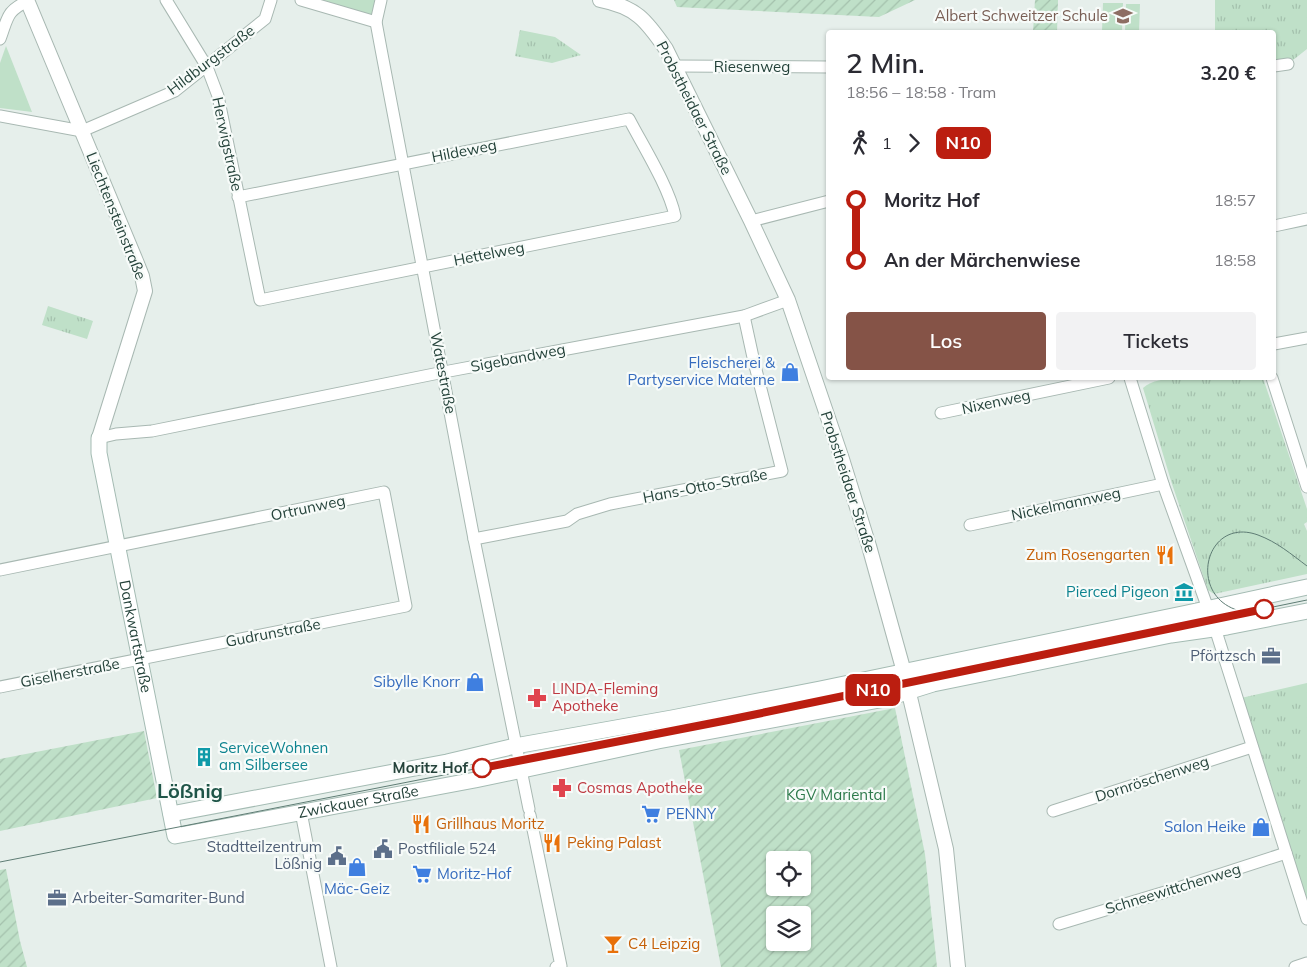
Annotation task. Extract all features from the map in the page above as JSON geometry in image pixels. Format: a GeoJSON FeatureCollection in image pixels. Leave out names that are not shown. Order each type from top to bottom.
{"type":"FeatureCollection","features":[{"type":"Feature","properties":{"kind":"main road","name":"Dankwartstraße"},"geometry":{"type":"LineString","coordinates":[[99,438],[99,453],[175,836]]}},
{"type":"Feature","properties":{"kind":"main road","name":"Zwickauer Straße"},"geometry":{"type":"LineString","coordinates":[[171,814],[904,672],[1208,609],[1307,586]]}},
{"type":"Feature","properties":{"kind":"main road","name":"Zwickauer Straße"},"geometry":{"type":"LineString","coordinates":[[175,836],[521,771],[658,741],[885,699],[933,684],[1162,637],[1307,611]]}},
{"type":"Feature","properties":{"kind":"street"},"geometry":{"type":"LineString","coordinates":[[0,39],[10,12],[27,0]]}},
{"type":"Feature","properties":{"kind":"street","name":"Liechtensteinstraße"},"geometry":{"type":"LineString","coordinates":[[27,0],[142,276],[145,291],[99,438]]}},
{"type":"Feature","properties":{"kind":"street","name":"Herwigstraße"},"geometry":{"type":"LineString","coordinates":[[166,0],[207,66],[218,96],[260,300]]}},
{"type":"Feature","properties":{"kind":"street","name":"Hildburgstraße"},"geometry":{"type":"LineString","coordinates":[[82,131],[175,91],[265,19],[271,0]]}},
{"type":"Feature","properties":{"kind":"street"},"geometry":{"type":"LineString","coordinates":[[301,0],[376,22]]}},
{"type":"Feature","properties":{"kind":"street","name":"Watestraße"},"geometry":{"type":"LineString","coordinates":[[381,0],[376,22],[422,267],[444,372],[474,538],[561,966],[556,967]]}},
{"type":"Feature","properties":{"kind":"street","name":"Probstheidaer Straße"},"geometry":{"type":"LineString","coordinates":[[600,0],[614,3],[633,11],[650,26],[666,49],[788,300],[836,440],[869,546],[904,672],[946,850],[958,967]]}},
{"type":"Feature","properties":{"kind":"street"},"geometry":{"type":"LineString","coordinates":[[1276,66],[1288,64]]}},
{"type":"Feature","properties":{"kind":"street","name":"Riesenweg"},"geometry":{"type":"LineString","coordinates":[[675,66],[826,67]]}},
{"type":"Feature","properties":{"kind":"street"},"geometry":{"type":"LineString","coordinates":[[0,116],[82,131]]}},
{"type":"Feature","properties":{"kind":"street","name":"Hildeweg"},"geometry":{"type":"LineString","coordinates":[[238,197],[629,119],[659,176]]}},
{"type":"Feature","properties":{"kind":"street","name":"Hettelweg"},"geometry":{"type":"LineString","coordinates":[[260,300],[675,216],[674,209],[659,176]]}},
{"type":"Feature","properties":{"kind":"street"},"geometry":{"type":"LineString","coordinates":[[751,221],[826,201]]}},
{"type":"Feature","properties":{"kind":"street"},"geometry":{"type":"LineString","coordinates":[[1276,226],[1307,219]]}},
{"type":"Feature","properties":{"kind":"street","name":"Sigebandweg"},"geometry":{"type":"LineString","coordinates":[[99,438],[116,434],[152,431],[444,372],[744,316],[788,300]]}},
{"type":"Feature","properties":{"kind":"street","name":"Hans-Otto-Straße"},"geometry":{"type":"LineString","coordinates":[[474,538],[567,521],[577,514],[610,504],[782,472],[744,316]]}},
{"type":"Feature","properties":{"kind":"street"},"geometry":{"type":"LineString","coordinates":[[1276,344],[1307,338]]}},
{"type":"Feature","properties":{"kind":"street","name":"Nixenweg"},"geometry":{"type":"LineString","coordinates":[[941,413],[1099,380]]}},
{"type":"Feature","properties":{"kind":"street"},"geometry":{"type":"LineString","coordinates":[[1131,380],[1163,484],[1208,609],[1307,919]]}},
{"type":"Feature","properties":{"kind":"street"},"geometry":{"type":"LineString","coordinates":[[1273,380],[1302,456],[1307,487]]}},
{"type":"Feature","properties":{"kind":"street","name":"Nickelmannweg"},"geometry":{"type":"LineString","coordinates":[[970,525],[1163,484]]}},
{"type":"Feature","properties":{"kind":"street","name":"Ortrunweg"},"geometry":{"type":"LineString","coordinates":[[118,547],[384,492],[406,606]]}},
{"type":"Feature","properties":{"kind":"street"},"geometry":{"type":"LineString","coordinates":[[0,570],[118,547]]}},
{"type":"Feature","properties":{"kind":"street","name":"Gudrunstraße"},"geometry":{"type":"LineString","coordinates":[[140,659],[406,606]]}},
{"type":"Feature","properties":{"kind":"street","name":"Giselherstraße"},"geometry":{"type":"LineString","coordinates":[[0,687],[140,659]]}},
{"type":"Feature","properties":{"kind":"street","name":"Dornröschenweg"},"geometry":{"type":"LineString","coordinates":[[1052,811],[1252,747]]}},
{"type":"Feature","properties":{"kind":"street"},"geometry":{"type":"LineString","coordinates":[[301,812],[331,967]]}},
{"type":"Feature","properties":{"kind":"street","name":"Schneewittchenweg"},"geometry":{"type":"LineString","coordinates":[[1059,924],[1286,853]]}},
{"type":"Feature","properties":{"kind":"street"},"geometry":{"type":"LineString","coordinates":[[1295,967],[1307,963]]}},
{"type":"Feature","properties":{"kind":"green space"},"geometry":{"type":"Polygon","coordinates":[[[301,0],[381,0],[376,22],[301,0]]]}},
{"type":"Feature","properties":{"kind":"green space"},"geometry":{"type":"Polygon","coordinates":[[[674,0],[915,0],[879,17],[677,7],[674,0]]]}},
{"type":"Feature","properties":{"kind":"green space"},"geometry":{"type":"Polygon","coordinates":[[[1035,0],[1058,0],[1057,30],[1033,30],[1035,0]]]}},
{"type":"Feature","properties":{"kind":"green space"},"geometry":{"type":"Polygon","coordinates":[[[1215,0],[1307,0],[1307,49],[1288,64],[1276,66],[1276,30],[1215,30],[1215,0]]]}},
{"type":"Feature","properties":{"kind":"green space"},"geometry":{"type":"Polygon","coordinates":[[[1103,3],[1123,3],[1122,30],[1102,30],[1103,3]]]}},
{"type":"Feature","properties":{"kind":"green space"},"geometry":{"type":"Polygon","coordinates":[[[1126,4],[1140,4],[1139,30],[1125,30],[1126,4]]]}},
{"type":"Feature","properties":{"kind":"green space"},"geometry":{"type":"Polygon","coordinates":[[[520,30],[555,37],[581,55],[552,63],[515,56],[520,30]]]}},
{"type":"Feature","properties":{"kind":"green space"},"geometry":{"type":"Polygon","coordinates":[[[6,46],[32,112],[0,108],[0,63],[6,46]]]}},
{"type":"Feature","properties":{"kind":"green space"},"geometry":{"type":"Polygon","coordinates":[[[48,306],[93,321],[87,339],[42,325],[48,306]]]}},
{"type":"Feature","properties":{"kind":"green space"},"geometry":{"type":"Polygon","coordinates":[[[1160,380],[1264,380],[1307,509],[1307,522],[1304,524],[1307,531],[1307,574],[1214,594],[1208,590],[1172,484],[1143,388],[1160,380]]]}},
{"type":"Feature","properties":{"kind":"green space"},"geometry":{"type":"Polygon","coordinates":[[[1307,683],[1307,906],[1241,698],[1307,683]]]}},
{"type":"Feature","properties":{"kind":"green space","name":"KGV Mariental"},"geometry":{"type":"Polygon","coordinates":[[[895,708],[925,854],[937,967],[721,967],[679,750],[895,708]]]}},
{"type":"Feature","properties":{"kind":"green space"},"geometry":{"type":"Polygon","coordinates":[[[144,731],[157,798],[0,831],[0,759],[144,731]]]}},
{"type":"Feature","properties":{"kind":"green space"},"geometry":{"type":"Polygon","coordinates":[[[6,869],[27,967],[0,967],[0,870],[6,869]]]}},
{"type":"Feature","properties":{"kind":"tram line"},"geometry":{"type":"LineString","coordinates":[[1245,612],[1226,605],[1214,593],[1208,578],[1208,562],[1214,548],[1224,537],[1239,532],[1258,535],[1278,545],[1307,566]]}},
{"type":"Feature","properties":{"kind":"tram line"},"geometry":{"type":"LineString","coordinates":[[0,862],[709,723],[1307,600]]}},
{"type":"Feature","properties":{"kind":"tram line","name":"N10"},"geometry":{"type":"LineString","coordinates":[[482,768],[728,720],[1264,609]]}},
{"type":"Feature","properties":{"kind":"place","name":"Albert Schweitzer Schule"},"geometry":{"type":"Point","coordinates":[1123,16]}},
{"type":"Feature","properties":{"kind":"place","name":"Fleischerei & Partyservice Materne"},"geometry":{"type":"Point","coordinates":[790,372]}},
{"type":"Feature","properties":{"kind":"place","name":"Zum Rosengarten"},"geometry":{"type":"Point","coordinates":[1165,555]}},
{"type":"Feature","properties":{"kind":"place","name":"Pierced Pigeon"},"geometry":{"type":"Point","coordinates":[1184,592]}},
{"type":"Feature","properties":{"kind":"place","name":"Pförtzsch"},"geometry":{"type":"Point","coordinates":[1271,656]}},
{"type":"Feature","properties":{"kind":"place","name":"Sibylle Knorr"},"geometry":{"type":"Point","coordinates":[475,682]}},
{"type":"Feature","properties":{"kind":"place","name":"LINDA-Fleming Apotheke"},"geometry":{"type":"Point","coordinates":[537,698]}},
{"type":"Feature","properties":{"kind":"place","name":"ServiceWohnen am Silbersee"},"geometry":{"type":"Point","coordinates":[204,757]}},
{"type":"Feature","properties":{"kind":"place","name":"Moritz Hof"},"geometry":{"type":"Point","coordinates":[482,768]}},
{"type":"Feature","properties":{"kind":"place","name":"Cosmas Apotheke"},"geometry":{"type":"Point","coordinates":[562,788]}},
{"type":"Feature","properties":{"kind":"place","name":"PENNY"},"geometry":{"type":"Point","coordinates":[651,814]}},
{"type":"Feature","properties":{"kind":"place","name":"Grillhaus Moritz"},"geometry":{"type":"Point","coordinates":[421,824]}},
{"type":"Feature","properties":{"kind":"place","name":"Salon Heike"},"geometry":{"type":"Point","coordinates":[1261,827]}},
{"type":"Feature","properties":{"kind":"place","name":"Peking Palast"},"geometry":{"type":"Point","coordinates":[552,843]}},
{"type":"Feature","properties":{"kind":"place","name":"Postfiliale 524"},"geometry":{"type":"Point","coordinates":[383,849]}},
{"type":"Feature","properties":{"kind":"place","name":"Stadtteilzentrum Lößnig"},"geometry":{"type":"Point","coordinates":[337,856]}},
{"type":"Feature","properties":{"kind":"place","name":"Mäc-Geiz"},"geometry":{"type":"Point","coordinates":[357,867]}},
{"type":"Feature","properties":{"kind":"place","name":"Moritz-Hof"},"geometry":{"type":"Point","coordinates":[422,874]}},
{"type":"Feature","properties":{"kind":"place","name":"Arbeiter-Samariter-Bund"},"geometry":{"type":"Point","coordinates":[57,898]}},
{"type":"Feature","properties":{"kind":"place","name":"C4 Leipzig"},"geometry":{"type":"Point","coordinates":[613,944]}},
{"type":"Feature","properties":{"kind":"district","name":"Lößnig"},"geometry":{"type":"Point","coordinates":[190,791]}}]}
